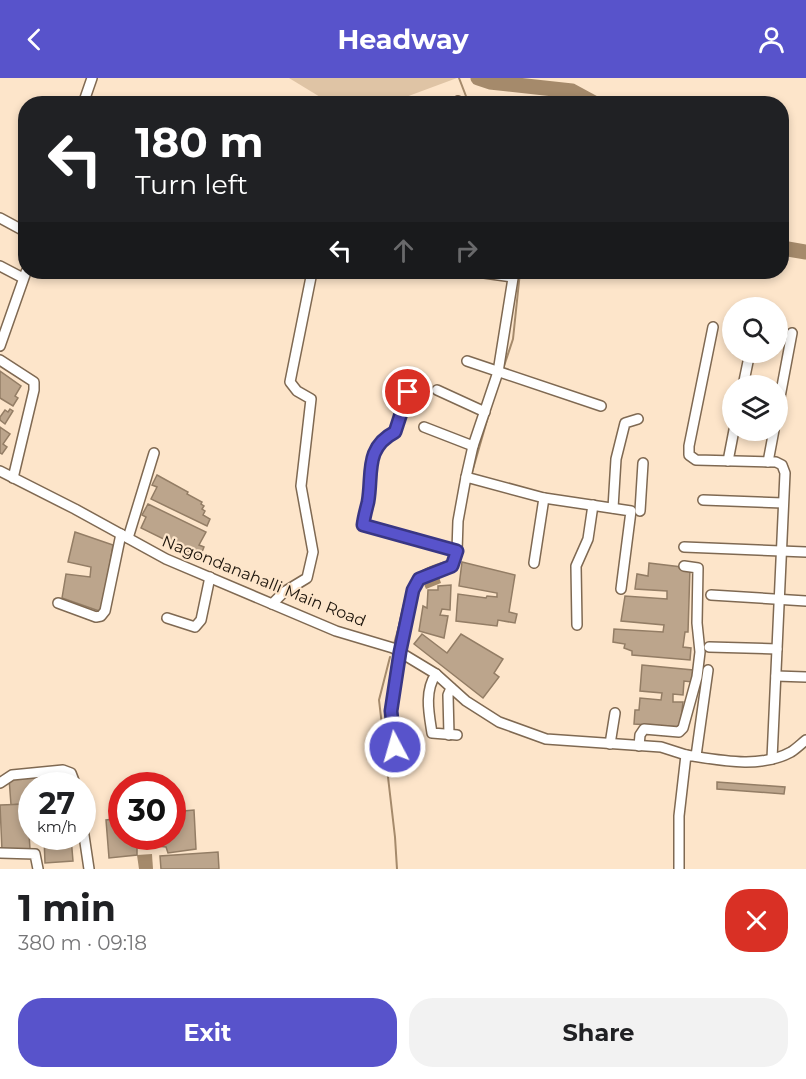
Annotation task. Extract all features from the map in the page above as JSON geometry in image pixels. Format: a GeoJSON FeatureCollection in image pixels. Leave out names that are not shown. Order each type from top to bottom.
{"type":"FeatureCollection","features":[{"type":"Feature","properties":{"kind":"street"},"geometry":{"type":"LineString","coordinates":[[86,96],[92,78]]}},
{"type":"Feature","properties":{"kind":"street"},"geometry":{"type":"LineString","coordinates":[[0,218],[18,228]]}},
{"type":"Feature","properties":{"kind":"street"},"geometry":{"type":"LineString","coordinates":[[0,266],[18,273]]}},
{"type":"Feature","properties":{"kind":"street"},"geometry":{"type":"LineString","coordinates":[[0,346],[23,279]]}},
{"type":"Feature","properties":{"kind":"street"},"geometry":{"type":"LineString","coordinates":[[272,604],[284,592],[307,578],[313,552],[302,486],[311,399],[297,391],[291,382],[311,279]]}},
{"type":"Feature","properties":{"kind":"street"},"geometry":{"type":"LineString","coordinates":[[395,747],[391,711],[413,590],[419,579],[452,566],[457,551],[458,521],[466,477],[473,446],[498,372],[512,279]]}},
{"type":"Feature","properties":{"kind":"street"},"geometry":{"type":"LineString","coordinates":[[0,311],[10,317]]}},
{"type":"Feature","properties":{"kind":"street"},"geometry":{"type":"LineString","coordinates":[[713,327],[689,455],[696,460],[768,462],[782,465],[785,473],[772,759],[791,752],[806,740]]}},
{"type":"Feature","properties":{"kind":"street"},"geometry":{"type":"LineString","coordinates":[[784,375],[792,333]]}},
{"type":"Feature","properties":{"kind":"street"},"geometry":{"type":"LineString","coordinates":[[0,360],[34,382],[13,478]]}},
{"type":"Feature","properties":{"kind":"street"},"geometry":{"type":"LineString","coordinates":[[467,361],[601,406]]}},
{"type":"Feature","properties":{"kind":"street"},"geometry":{"type":"LineString","coordinates":[[413,374],[395,432],[383,438],[372,458],[368,502],[363,525],[457,551]]}},
{"type":"Feature","properties":{"kind":"street"},"geometry":{"type":"LineString","coordinates":[[437,390],[485,412]]}},
{"type":"Feature","properties":{"kind":"street"},"geometry":{"type":"LineString","coordinates":[[613,508],[616,459],[625,423],[638,419]]}},
{"type":"Feature","properties":{"kind":"street"},"geometry":{"type":"LineString","coordinates":[[424,427],[473,446]]}},
{"type":"Feature","properties":{"kind":"street"},"geometry":{"type":"LineString","coordinates":[[728,461],[732,441]]}},
{"type":"Feature","properties":{"kind":"street"},"geometry":{"type":"LineString","coordinates":[[768,462],[772,441]]}},
{"type":"Feature","properties":{"kind":"street"},"geometry":{"type":"LineString","coordinates":[[58,603],[96,617],[101,616],[105,611],[124,536],[154,453]]}},
{"type":"Feature","properties":{"kind":"street"},"geometry":{"type":"LineString","coordinates":[[621,589],[640,511],[643,463]]}},
{"type":"Feature","properties":{"kind":"street","name":"Nagondanahalli Main Road"},"geometry":{"type":"LineString","coordinates":[[0,471],[166,559],[336,631],[393,648],[436,674],[466,701],[500,722],[546,740],[661,747],[691,756],[730,761],[772,759]]}},
{"type":"Feature","properties":{"kind":"street"},"geometry":{"type":"LineString","coordinates":[[466,477],[544,498],[640,511]]}},
{"type":"Feature","properties":{"kind":"street"},"geometry":{"type":"LineString","coordinates":[[534,563],[544,498]]}},
{"type":"Feature","properties":{"kind":"street"},"geometry":{"type":"LineString","coordinates":[[703,500],[783,503]]}},
{"type":"Feature","properties":{"kind":"street"},"geometry":{"type":"LineString","coordinates":[[577,625],[576,566],[588,539],[593,505]]}},
{"type":"Feature","properties":{"kind":"street"},"geometry":{"type":"LineString","coordinates":[[684,547],[806,552]]}},
{"type":"Feature","properties":{"kind":"street"},"geometry":{"type":"LineString","coordinates":[[639,746],[640,735],[644,729],[679,732],[697,677],[700,652],[697,623],[698,568],[684,566]]}},
{"type":"Feature","properties":{"kind":"street"},"geometry":{"type":"LineString","coordinates":[[166,618],[195,627],[201,620],[210,578]]}},
{"type":"Feature","properties":{"kind":"street"},"geometry":{"type":"LineString","coordinates":[[711,595],[806,601]]}},
{"type":"Feature","properties":{"kind":"street"},"geometry":{"type":"LineString","coordinates":[[709,647],[777,649]]}},
{"type":"Feature","properties":{"kind":"street"},"geometry":{"type":"LineString","coordinates":[[679,869],[679,816],[708,670]]}},
{"type":"Feature","properties":{"kind":"street"},"geometry":{"type":"LineString","coordinates":[[436,674],[431,682],[428,708],[432,733],[453,735],[448,694],[452,688]]}},
{"type":"Feature","properties":{"kind":"street"},"geometry":{"type":"LineString","coordinates":[[776,676],[806,677]]}},
{"type":"Feature","properties":{"kind":"street"},"geometry":{"type":"LineString","coordinates":[[610,744],[615,713]]}},
{"type":"Feature","properties":{"kind":"street"},"geometry":{"type":"LineString","coordinates":[[43,772],[63,770],[68,772]]}},
{"type":"Feature","properties":{"kind":"street"},"geometry":{"type":"LineString","coordinates":[[0,783],[12,775],[18,774]]}},
{"type":"Feature","properties":{"kind":"street"},"geometry":{"type":"LineString","coordinates":[[86,850],[89,869]]}},
{"type":"Feature","properties":{"kind":"street"},"geometry":{"type":"LineString","coordinates":[[0,854],[35,854],[38,869]]}},
{"type":"Feature","properties":{"kind":"shaded area"},"geometry":{"type":"Polygon","coordinates":[[[289,78],[457,78],[409,96],[319,96],[289,78]]]}},
{"type":"Feature","properties":{"kind":"shaded area"},"geometry":{"type":"Polygon","coordinates":[[[438,574],[441,583],[426,589],[422,580],[438,574]]]}},
{"type":"Feature","properties":{"kind":"shaded area"},"geometry":{"type":"Polygon","coordinates":[[[152,854],[153,869],[139,869],[137,855],[152,854]]]}},
{"type":"Feature","properties":{"kind":"building"},"geometry":{"type":"Polygon","coordinates":[[[0,371],[21,386],[15,396],[18,398],[13,406],[0,398],[0,371]]]}},
{"type":"Feature","properties":{"kind":"building"},"geometry":{"type":"Polygon","coordinates":[[[10,409],[13,411],[5,424],[0,417],[5,410],[8,412],[10,409]]]}},
{"type":"Feature","properties":{"kind":"building"},"geometry":{"type":"Polygon","coordinates":[[[0,427],[10,434],[3,444],[7,447],[2,454],[0,453],[0,427]]]}},
{"type":"Feature","properties":{"kind":"building"},"geometry":{"type":"Polygon","coordinates":[[[157,475],[202,502],[204,506],[202,509],[205,511],[203,515],[210,519],[207,526],[151,499],[157,487],[152,485],[157,475]]]}},
{"type":"Feature","properties":{"kind":"building"},"geometry":{"type":"Polygon","coordinates":[[[148,504],[206,532],[199,545],[204,547],[200,557],[141,528],[146,517],[142,515],[148,504]]]}},
{"type":"Feature","properties":{"kind":"building"},"geometry":{"type":"Polygon","coordinates":[[[75,532],[113,545],[102,612],[62,598],[66,574],[90,577],[91,567],[68,562],[75,532]]]}},
{"type":"Feature","properties":{"kind":"building"},"geometry":{"type":"Polygon","coordinates":[[[462,562],[515,575],[509,612],[517,614],[515,623],[498,620],[497,626],[456,621],[458,594],[486,598],[487,596],[497,597],[497,593],[459,586],[462,562]]]}},
{"type":"Feature","properties":{"kind":"building"},"geometry":{"type":"Polygon","coordinates":[[[649,563],[690,568],[688,632],[685,632],[683,647],[691,648],[690,660],[632,655],[632,651],[624,648],[625,644],[613,642],[614,629],[663,632],[664,625],[621,621],[625,596],[667,599],[667,591],[635,589],[637,574],[648,576],[649,563]]]}},
{"type":"Feature","properties":{"kind":"building"},"geometry":{"type":"Polygon","coordinates":[[[451,585],[450,610],[442,609],[440,615],[448,616],[444,638],[419,631],[423,606],[427,608],[428,590],[438,590],[438,586],[451,585]]]}},
{"type":"Feature","properties":{"kind":"building"},"geometry":{"type":"Polygon","coordinates":[[[422,634],[447,653],[461,634],[503,659],[494,673],[499,677],[483,698],[414,644],[422,634]]]}},
{"type":"Feature","properties":{"kind":"building"},"geometry":{"type":"Polygon","coordinates":[[[642,665],[693,670],[692,682],[684,681],[683,695],[673,694],[673,702],[683,702],[680,727],[634,724],[635,710],[639,710],[640,698],[661,700],[662,693],[640,691],[642,665]]]}},
{"type":"Feature","properties":{"kind":"building"},"geometry":{"type":"Polygon","coordinates":[[[18,777],[18,804],[11,805],[9,778],[18,777]]]}},
{"type":"Feature","properties":{"kind":"building"},"geometry":{"type":"Polygon","coordinates":[[[717,782],[785,787],[784,794],[717,789],[717,782]]]}},
{"type":"Feature","properties":{"kind":"building"},"geometry":{"type":"Polygon","coordinates":[[[18,804],[18,850],[2,851],[0,805],[18,804]]]}},
{"type":"Feature","properties":{"kind":"building"},"geometry":{"type":"Polygon","coordinates":[[[194,810],[196,849],[168,853],[167,850],[186,850],[186,811],[194,810]]]}},
{"type":"Feature","properties":{"kind":"building"},"geometry":{"type":"Polygon","coordinates":[[[106,820],[108,820],[108,845],[106,820]]]}},
{"type":"Feature","properties":{"kind":"building"},"geometry":{"type":"Polygon","coordinates":[[[44,850],[72,850],[73,861],[45,863],[44,850]]]}},
{"type":"Feature","properties":{"kind":"building"},"geometry":{"type":"Polygon","coordinates":[[[108,850],[137,850],[137,855],[109,858],[108,850]]]}},
{"type":"Feature","properties":{"kind":"building"},"geometry":{"type":"Polygon","coordinates":[[[218,852],[219,869],[161,869],[160,856],[218,852]]]}},
{"type":"Feature","properties":{"kind":"waterway"},"geometry":{"type":"LineString","coordinates":[[459,78],[466,96]]}},
{"type":"Feature","properties":{"kind":"waterway"},"geometry":{"type":"LineString","coordinates":[[478,78],[490,82],[572,91],[581,96]]}},
{"type":"Feature","properties":{"kind":"waterway"},"geometry":{"type":"LineString","coordinates":[[789,249],[806,252]]}},
{"type":"Feature","properties":{"kind":"waterway"},"geometry":{"type":"LineString","coordinates":[[503,369],[513,339],[519,279]]}},
{"type":"Feature","properties":{"kind":"waterway"},"geometry":{"type":"LineString","coordinates":[[471,476],[492,403]]}},
{"type":"Feature","properties":{"kind":"waterway"},"geometry":{"type":"LineString","coordinates":[[409,589],[420,573],[451,560]]}},
{"type":"Feature","properties":{"kind":"waterway"},"geometry":{"type":"LineString","coordinates":[[394,644],[402,615]]}},
{"type":"Feature","properties":{"kind":"waterway"},"geometry":{"type":"LineString","coordinates":[[390,657],[379,700],[397,869]]}},
{"type":"Feature","properties":{"kind":"route"},"geometry":{"type":"LineString","coordinates":[[395,747],[391,711],[413,590],[419,579],[429,573],[452,566],[457,551],[363,525],[368,502],[372,458],[383,438],[395,432],[408,392]]}}]}
